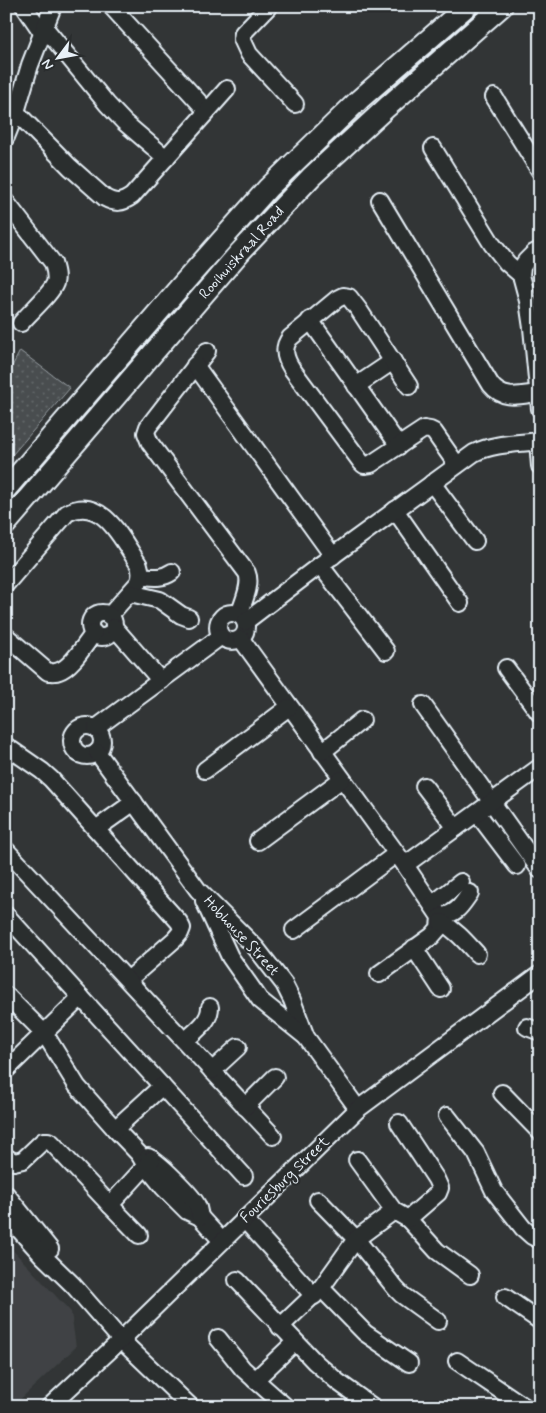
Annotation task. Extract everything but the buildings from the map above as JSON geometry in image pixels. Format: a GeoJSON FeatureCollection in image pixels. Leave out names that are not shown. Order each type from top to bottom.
{"type":"FeatureCollection","features":[{"type":"Feature","properties":{"kind":"main road","name":"Rooihuiskraal Road"},"geometry":{"type":"LineString","coordinates":[[6,489],[268,188],[360,99],[466,6]]}},
{"type":"Feature","properties":{"kind":"main road","name":"Rooihuiskraal Road"},"geometry":{"type":"LineString","coordinates":[[6,524],[240,252],[311,177],[502,6]]}},
{"type":"Feature","properties":{"kind":"street"},"geometry":{"type":"LineString","coordinates":[[24,6],[107,104],[124,122],[166,158]]}},
{"type":"Feature","properties":{"kind":"street"},"geometry":{"type":"LineString","coordinates":[[6,136],[12,113],[53,6]]}},
{"type":"Feature","properties":{"kind":"street"},"geometry":{"type":"LineString","coordinates":[[111,6],[207,110]]}},
{"type":"Feature","properties":{"kind":"street"},"geometry":{"type":"LineString","coordinates":[[269,6],[243,33],[242,39],[248,54],[295,104]]}},
{"type":"Feature","properties":{"kind":"street"},"geometry":{"type":"LineString","coordinates":[[12,113],[105,198],[119,203],[126,201],[132,196],[226,90]]}},
{"type":"Feature","properties":{"kind":"street"},"geometry":{"type":"LineString","coordinates":[[494,97],[540,171]]}},
{"type":"Feature","properties":{"kind":"street"},"geometry":{"type":"LineString","coordinates":[[433,148],[492,244],[507,263],[521,275]]}},
{"type":"Feature","properties":{"kind":"street"},"geometry":{"type":"LineString","coordinates":[[380,200],[496,391],[502,395],[539,401],[532,328],[528,301],[521,275],[522,267],[526,261],[540,250]]}},
{"type":"Feature","properties":{"kind":"street"},"geometry":{"type":"LineString","coordinates":[[6,202],[53,263],[56,273],[55,283],[49,292],[21,322]]}},
{"type":"Feature","properties":{"kind":"street"},"geometry":{"type":"LineString","coordinates":[[409,386],[349,297],[337,298],[290,338],[286,346],[286,357],[292,369],[364,465],[371,464],[424,429],[434,432],[457,465]]}},
{"type":"Feature","properties":{"kind":"street"},"geometry":{"type":"LineString","coordinates":[[310,320],[399,446]]}},
{"type":"Feature","properties":{"kind":"street"},"geometry":{"type":"LineString","coordinates":[[207,351],[148,426],[146,433],[150,443],[247,573],[249,584],[242,619],[246,631],[241,639],[232,642],[224,640],[220,636],[217,627],[221,618],[229,613],[242,619]]}},
{"type":"Feature","properties":{"kind":"street"},"geometry":{"type":"LineString","coordinates":[[356,386],[393,361]]}},
{"type":"Feature","properties":{"kind":"street"},"geometry":{"type":"LineString","coordinates":[[195,365],[386,650]]}},
{"type":"Feature","properties":{"kind":"street"},"geometry":{"type":"LineString","coordinates":[[242,619],[326,561],[457,465],[485,448],[499,444],[539,441],[540,466]]}},
{"type":"Feature","properties":{"kind":"street"},"geometry":{"type":"LineString","coordinates":[[432,483],[475,541]]}},
{"type":"Feature","properties":{"kind":"street"},"geometry":{"type":"LineString","coordinates":[[6,584],[67,514],[75,509],[88,509],[111,522],[139,565],[141,576],[139,582],[107,628],[62,671],[48,672],[6,636]]}},
{"type":"Feature","properties":{"kind":"street"},"geometry":{"type":"LineString","coordinates":[[395,510],[460,603]]}},
{"type":"Feature","properties":{"kind":"street"},"geometry":{"type":"LineString","coordinates":[[141,576],[162,577],[172,572]]}},
{"type":"Feature","properties":{"kind":"street"},"geometry":{"type":"LineString","coordinates":[[130,593],[160,600],[181,615],[189,618]]}},
{"type":"Feature","properties":{"kind":"street"},"geometry":{"type":"LineString","coordinates":[[107,628],[136,667],[155,685]]}},
{"type":"Feature","properties":{"kind":"street"},"geometry":{"type":"LineString","coordinates":[[96,728],[220,636]]}},
{"type":"Feature","properties":{"kind":"street"},"geometry":{"type":"LineString","coordinates":[[241,639],[438,914],[477,954]]}},
{"type":"Feature","properties":{"kind":"street"},"geometry":{"type":"LineString","coordinates":[[506,668],[540,714]]}},
{"type":"Feature","properties":{"kind":"street"},"geometry":{"type":"LineString","coordinates":[[423,705],[517,866]]}},
{"type":"Feature","properties":{"kind":"street"},"geometry":{"type":"LineString","coordinates":[[205,770],[290,707]]}},
{"type":"Feature","properties":{"kind":"street"},"geometry":{"type":"LineString","coordinates":[[322,752],[362,720]]}},
{"type":"Feature","properties":{"kind":"street"},"geometry":{"type":"LineString","coordinates":[[90,726],[96,728],[102,738],[101,748],[98,752],[88,756],[81,755],[74,747],[72,742],[73,735],[80,728],[90,726]]}},
{"type":"Feature","properties":{"kind":"street"},"geometry":{"type":"LineString","coordinates":[[6,746],[42,770],[179,922],[182,928],[175,939],[128,980]]}},
{"type":"Feature","properties":{"kind":"street","name":"Hobhouse Street"},"geometry":{"type":"LineString","coordinates":[[98,752],[198,890],[256,948],[284,984],[306,1037],[358,1109]]}},
{"type":"Feature","properties":{"kind":"street"},"geometry":{"type":"LineString","coordinates":[[310,906],[397,855],[456,828],[540,767]]}},
{"type":"Feature","properties":{"kind":"street"},"geometry":{"type":"LineString","coordinates":[[258,840],[342,779]]}},
{"type":"Feature","properties":{"kind":"street"},"geometry":{"type":"LineString","coordinates":[[424,786],[456,828]]}},
{"type":"Feature","properties":{"kind":"street"},"geometry":{"type":"LineString","coordinates":[[96,829],[134,802]]}},
{"type":"Feature","properties":{"kind":"street"},"geometry":{"type":"LineString","coordinates":[[484,807],[540,870]]}},
{"type":"Feature","properties":{"kind":"street"},"geometry":{"type":"LineString","coordinates":[[484,807],[540,884]]}},
{"type":"Feature","properties":{"kind":"street"},"geometry":{"type":"LineString","coordinates":[[6,850],[272,1136]]}},
{"type":"Feature","properties":{"kind":"street"},"geometry":{"type":"LineString","coordinates":[[294,930],[397,855]]}},
{"type":"Feature","properties":{"kind":"street"},"geometry":{"type":"LineString","coordinates":[[438,914],[466,888]]}},
{"type":"Feature","properties":{"kind":"street","name":"Hobhouse Street"},"geometry":{"type":"LineString","coordinates":[[198,890],[230,957],[260,1000],[306,1037]]}},
{"type":"Feature","properties":{"kind":"street"},"geometry":{"type":"LineString","coordinates":[[379,974],[432,936],[439,928],[438,914]]}},
{"type":"Feature","properties":{"kind":"street"},"geometry":{"type":"LineString","coordinates":[[6,915],[244,1176]]}},
{"type":"Feature","properties":{"kind":"street"},"geometry":{"type":"LineString","coordinates":[[414,948],[442,989]]}},
{"type":"Feature","properties":{"kind":"street","name":"Fouriesburg Street"},"geometry":{"type":"LineString","coordinates":[[59,1403],[358,1109],[540,974]]}},
{"type":"Feature","properties":{"kind":"street"},"geometry":{"type":"LineString","coordinates":[[260,1000],[284,984]]}},
{"type":"Feature","properties":{"kind":"street"},"geometry":{"type":"LineString","coordinates":[[6,995],[44,1034],[77,1086],[115,1129],[177,1192],[187,1211],[200,1217],[222,1241]]}},
{"type":"Feature","properties":{"kind":"street"},"geometry":{"type":"LineString","coordinates":[[6,1070],[82,997]]}},
{"type":"Feature","properties":{"kind":"street"},"geometry":{"type":"LineString","coordinates":[[185,1041],[207,1020],[210,1007]]}},
{"type":"Feature","properties":{"kind":"street"},"geometry":{"type":"LineString","coordinates":[[212,1071],[238,1047]]}},
{"type":"Feature","properties":{"kind":"street"},"geometry":{"type":"LineString","coordinates":[[245,1107],[275,1077]]}},
{"type":"Feature","properties":{"kind":"street"},"geometry":{"type":"LineString","coordinates":[[115,1129],[162,1086]]}},
{"type":"Feature","properties":{"kind":"street"},"geometry":{"type":"LineString","coordinates":[[502,1093],[540,1132]]}},
{"type":"Feature","properties":{"kind":"street"},"geometry":{"type":"LineString","coordinates":[[447,1116],[476,1153],[494,1191],[523,1228],[540,1240]]}},
{"type":"Feature","properties":{"kind":"street"},"geometry":{"type":"LineString","coordinates":[[280,1327],[317,1292],[356,1239],[435,1196],[440,1190],[436,1179],[399,1123]]}},
{"type":"Feature","properties":{"kind":"street"},"geometry":{"type":"LineString","coordinates":[[6,1157],[14,1162],[19,1162],[43,1141],[48,1141],[57,1147],[139,1235]]}},
{"type":"Feature","properties":{"kind":"street"},"geometry":{"type":"LineString","coordinates":[[110,1205],[146,1160]]}},
{"type":"Feature","properties":{"kind":"street"},"geometry":{"type":"LineString","coordinates":[[357,1160],[401,1215],[437,1251],[470,1275]]}},
{"type":"Feature","properties":{"kind":"street"},"geometry":{"type":"LineString","coordinates":[[6,1194],[47,1245],[74,1285]]}},
{"type":"Feature","properties":{"kind":"street"},"geometry":{"type":"LineString","coordinates":[[318,1200],[356,1239],[396,1289],[438,1321]]}},
{"type":"Feature","properties":{"kind":"street"},"geometry":{"type":"LineString","coordinates":[[6,1215],[42,1255],[74,1285],[121,1340],[191,1407]]}},
{"type":"Feature","properties":{"kind":"street"},"geometry":{"type":"LineString","coordinates":[[244,1219],[317,1292],[365,1333],[409,1364]]}},
{"type":"Feature","properties":{"kind":"street"},"geometry":{"type":"LineString","coordinates":[[237,1280],[280,1327],[327,1373],[373,1407]]}},
{"type":"Feature","properties":{"kind":"street"},"geometry":{"type":"LineString","coordinates":[[505,1296],[540,1321]]}},
{"type":"Feature","properties":{"kind":"street"},"geometry":{"type":"LineString","coordinates":[[218,1338],[235,1360],[286,1407]]}},
{"type":"Feature","properties":{"kind":"street"},"geometry":{"type":"LineString","coordinates":[[255,1380],[295,1342]]}},
{"type":"Feature","properties":{"kind":"street"},"geometry":{"type":"LineString","coordinates":[[457,1361],[525,1407]]}},
{"type":"Feature","properties":{"kind":"shaded area"},"geometry":{"type":"Polygon","coordinates":[[[20,351],[70,388],[6,462],[6,378],[20,351]]]}},
{"type":"Feature","properties":{"kind":"shaded area"},"geometry":{"type":"Polygon","coordinates":[[[6,1243],[71,1312],[76,1347],[12,1407],[6,1407],[6,1243]]]}}]}
